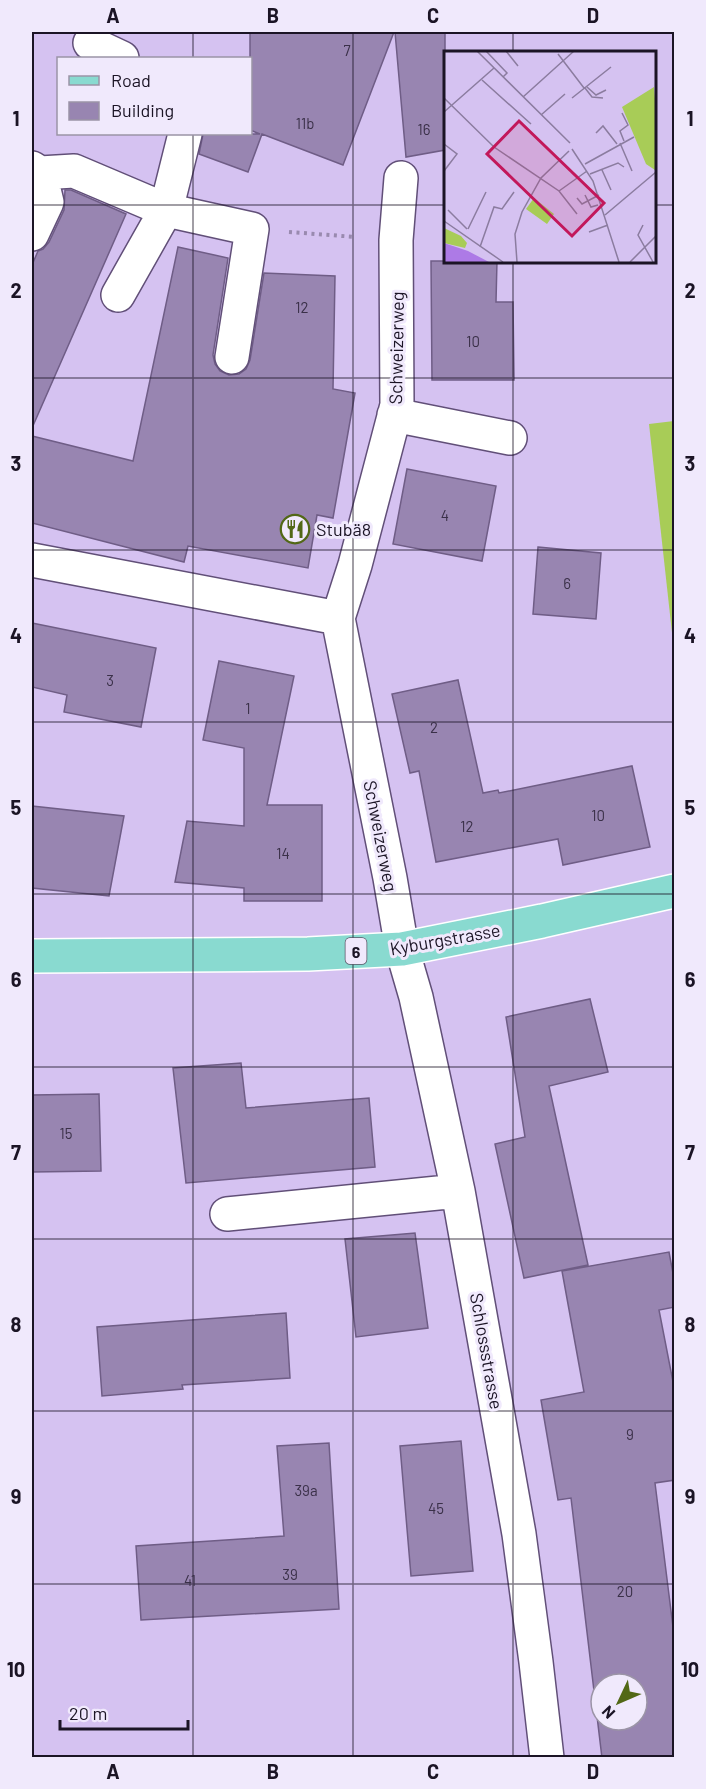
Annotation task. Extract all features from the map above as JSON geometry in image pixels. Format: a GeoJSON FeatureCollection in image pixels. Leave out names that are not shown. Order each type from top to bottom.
{"type":"FeatureCollection","features":[{"type":"Feature","properties":{"kind":"main road","name":"Kyburgstrasse"},"geometry":{"type":"LineString","coordinates":[[32,956],[308,954],[402,949],[675,891]]}},
{"type":"Feature","properties":{"kind":"street"},"geometry":{"type":"LineString","coordinates":[[90,43],[120,57]]}},
{"type":"Feature","properties":{"kind":"street"},"geometry":{"type":"LineString","coordinates":[[118,295],[166,210],[185,135]]}},
{"type":"Feature","properties":{"kind":"street"},"geometry":{"type":"LineString","coordinates":[[32,234],[47,202],[36,171],[74,171],[166,210],[252,229],[232,357]]}},
{"type":"Feature","properties":{"kind":"street","name":"Schweizerweg"},"geometry":{"type":"LineString","coordinates":[[401,178],[396,240],[397,405],[355,565],[338,618],[402,949]]}},
{"type":"Feature","properties":{"kind":"street"},"geometry":{"type":"LineString","coordinates":[[394,415],[510,438]]}},
{"type":"Feature","properties":{"kind":"street"},"geometry":{"type":"LineString","coordinates":[[32,560],[338,618]]}},
{"type":"Feature","properties":{"kind":"street","name":"Schlossstrasse"},"geometry":{"type":"LineString","coordinates":[[402,949],[416,997],[458,1191],[519,1534],[547,1758]]}},
{"type":"Feature","properties":{"kind":"street"},"geometry":{"type":"LineString","coordinates":[[227,1214],[458,1191]]}},
{"type":"Feature","properties":{"kind":"path"},"geometry":{"type":"LineString","coordinates":[[252,229],[396,240]]}},
{"type":"Feature","properties":{"kind":"green space"},"geometry":{"type":"Polygon","coordinates":[[[674,421],[674,651],[649,424],[674,421]]]}},
{"type":"Feature","properties":{"kind":"building"},"geometry":{"type":"Polygon","coordinates":[[[250,32],[394,32],[343,165],[262,134],[248,172],[199,154],[203,135],[260,134],[252,131],[252,57],[250,57],[250,32]]]}},
{"type":"Feature","properties":{"kind":"building"},"geometry":{"type":"Polygon","coordinates":[[[395,32],[445,32],[444,150],[406,157],[395,32]]]}},
{"type":"Feature","properties":{"kind":"building"},"geometry":{"type":"Polygon","coordinates":[[[65,190],[71,190],[126,214],[32,428],[32,265],[38,251],[49,242],[64,210],[65,190]]]}},
{"type":"Feature","properties":{"kind":"building"},"geometry":{"type":"Polygon","coordinates":[[[178,247],[228,258],[213,355],[220,371],[229,375],[239,374],[246,369],[250,360],[264,273],[335,276],[333,389],[355,393],[333,518],[317,515],[308,568],[188,546],[184,562],[32,523],[32,436],[133,461],[178,247]]]}},
{"type":"Feature","properties":{"kind":"building"},"geometry":{"type":"Polygon","coordinates":[[[431,261],[497,262],[496,302],[513,302],[514,380],[432,380],[431,261]]]}},
{"type":"Feature","properties":{"kind":"building"},"geometry":{"type":"Polygon","coordinates":[[[407,469],[496,486],[482,561],[393,544],[407,469]]]}},
{"type":"Feature","properties":{"kind":"building"},"geometry":{"type":"Polygon","coordinates":[[[538,547],[601,553],[596,619],[533,614],[538,547]]]}},
{"type":"Feature","properties":{"kind":"building"},"geometry":{"type":"Polygon","coordinates":[[[32,623],[156,648],[141,727],[64,712],[67,695],[32,687],[32,623]]]}},
{"type":"Feature","properties":{"kind":"building"},"geometry":{"type":"Polygon","coordinates":[[[219,661],[294,676],[267,805],[322,805],[322,901],[244,901],[244,888],[175,882],[187,821],[244,826],[244,748],[203,740],[219,661]]]}},
{"type":"Feature","properties":{"kind":"building"},"geometry":{"type":"Polygon","coordinates":[[[458,680],[483,793],[498,790],[499,793],[632,766],[650,847],[563,865],[558,839],[436,862],[419,771],[410,773],[392,694],[458,680]]]}},
{"type":"Feature","properties":{"kind":"building"},"geometry":{"type":"Polygon","coordinates":[[[32,806],[124,816],[109,896],[32,888],[32,806]]]}},
{"type":"Feature","properties":{"kind":"building"},"geometry":{"type":"Polygon","coordinates":[[[590,999],[608,1072],[549,1086],[588,1265],[524,1278],[495,1144],[525,1137],[506,1017],[590,999]]]}},
{"type":"Feature","properties":{"kind":"building"},"geometry":{"type":"Polygon","coordinates":[[[241,1063],[246,1108],[369,1098],[375,1167],[186,1183],[173,1068],[241,1063]]]}},
{"type":"Feature","properties":{"kind":"building"},"geometry":{"type":"Polygon","coordinates":[[[99,1094],[101,1171],[32,1172],[32,1095],[99,1094]]]}},
{"type":"Feature","properties":{"kind":"building"},"geometry":{"type":"Polygon","coordinates":[[[415,1233],[428,1328],[356,1337],[345,1239],[415,1233]]]}},
{"type":"Feature","properties":{"kind":"building"},"geometry":{"type":"Polygon","coordinates":[[[669,1252],[675,1284],[675,1307],[659,1310],[675,1392],[675,1480],[655,1483],[675,1643],[675,1758],[602,1758],[599,1732],[649,1732],[649,1672],[592,1672],[571,1498],[558,1500],[541,1400],[584,1392],[562,1271],[669,1252]]]}},
{"type":"Feature","properties":{"kind":"building"},"geometry":{"type":"Polygon","coordinates":[[[286,1313],[290,1378],[182,1385],[183,1389],[102,1396],[97,1327],[286,1313]]]}},
{"type":"Feature","properties":{"kind":"building"},"geometry":{"type":"Polygon","coordinates":[[[461,1441],[473,1571],[411,1576],[400,1446],[461,1441]]]}},
{"type":"Feature","properties":{"kind":"building"},"geometry":{"type":"Polygon","coordinates":[[[329,1443],[339,1609],[141,1620],[136,1546],[284,1536],[277,1446],[329,1443]]]}},
{"type":"Feature","properties":{"kind":"place","name":"Stubä8"},"geometry":{"type":"Point","coordinates":[295,529]}}]}
